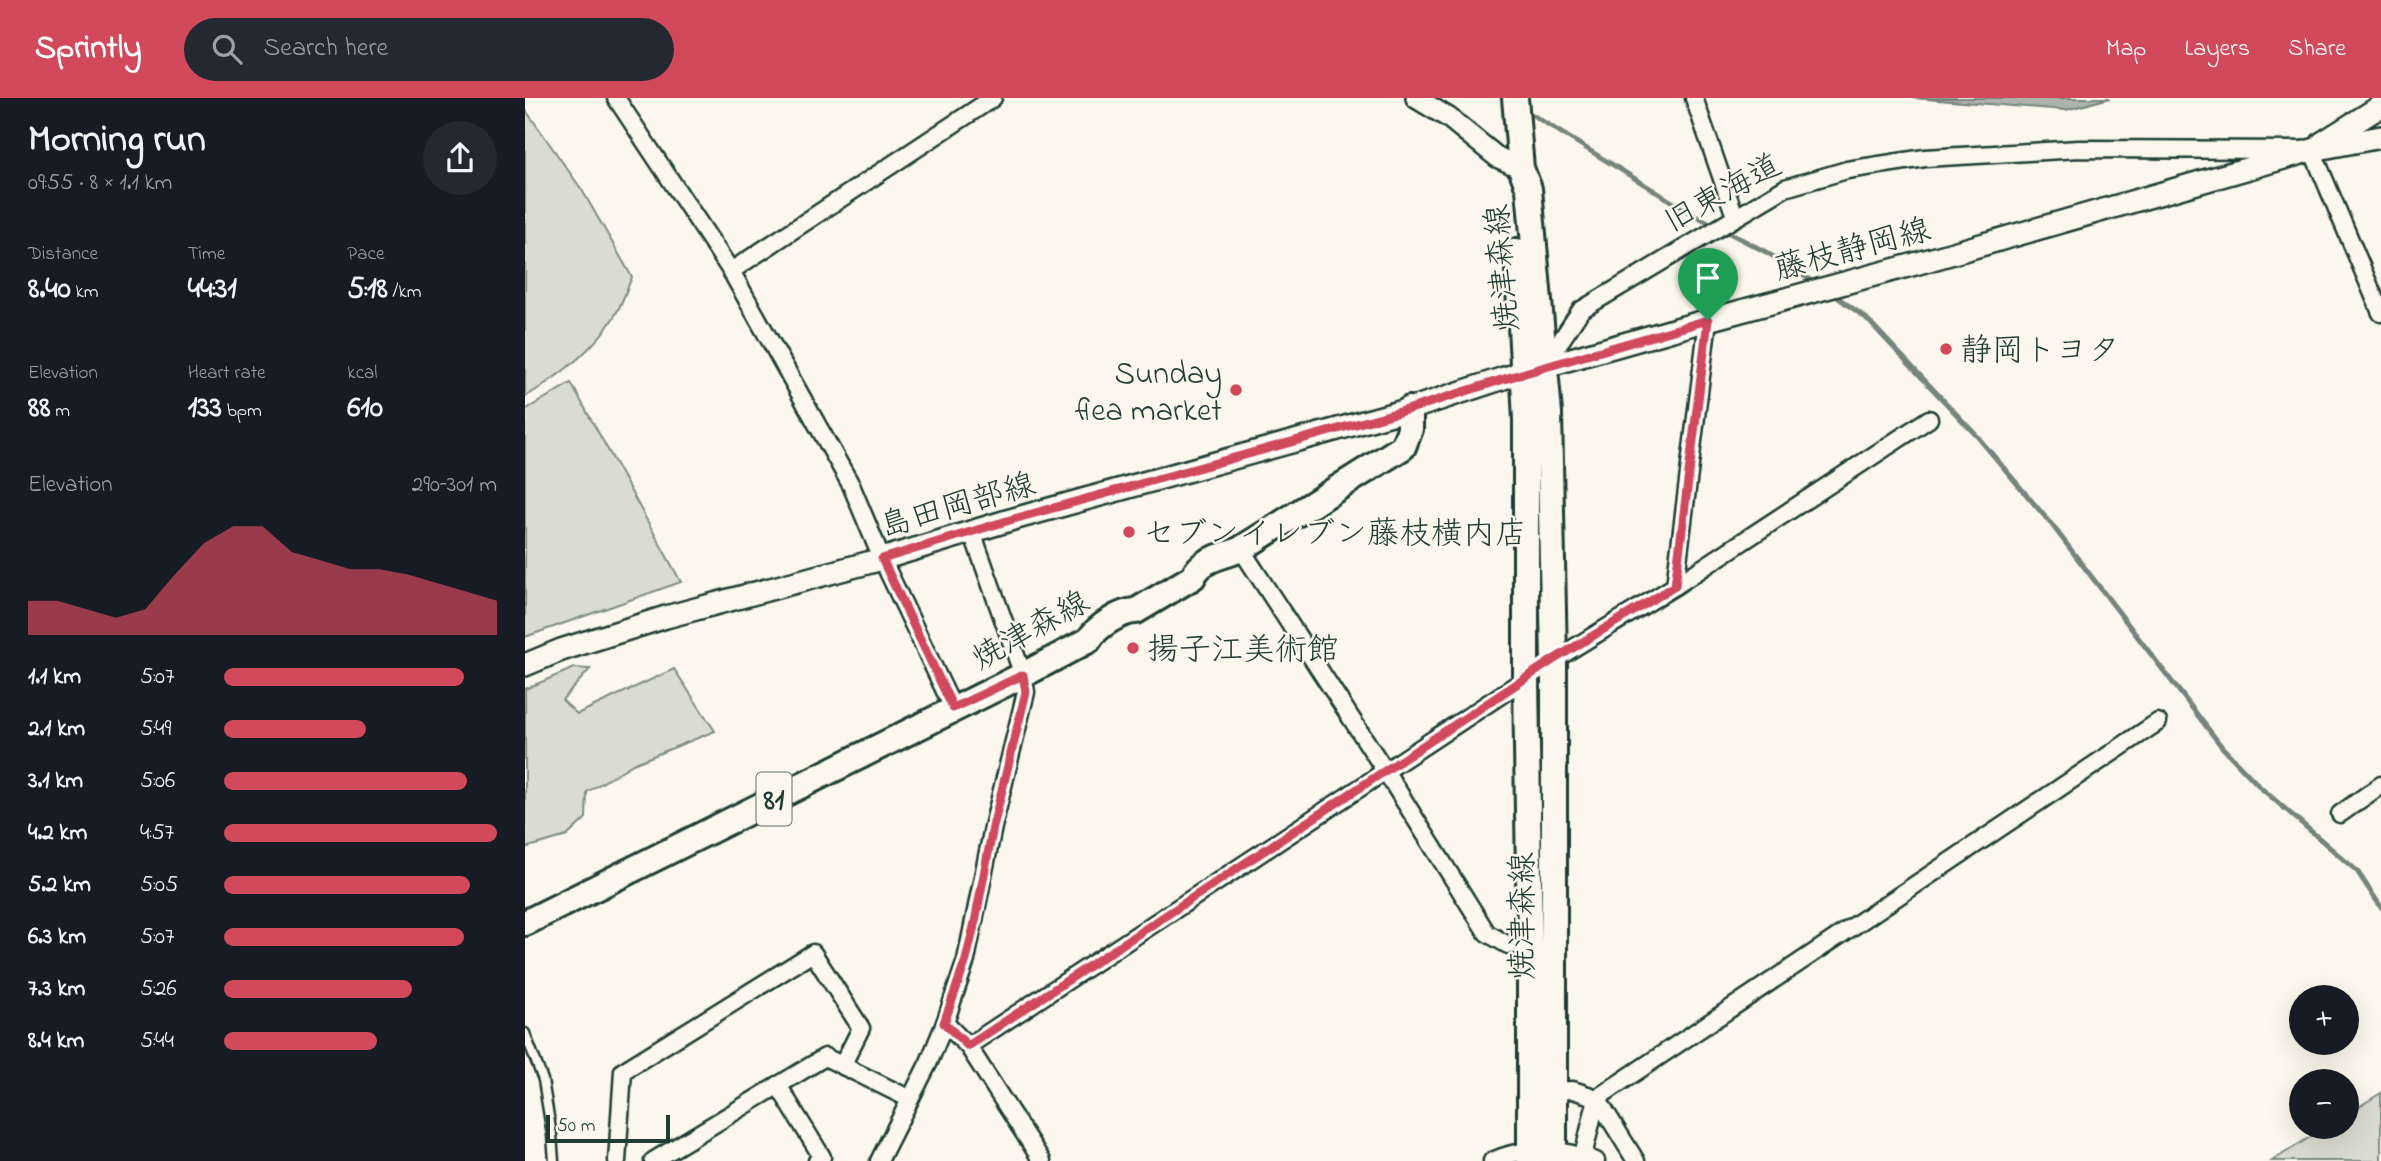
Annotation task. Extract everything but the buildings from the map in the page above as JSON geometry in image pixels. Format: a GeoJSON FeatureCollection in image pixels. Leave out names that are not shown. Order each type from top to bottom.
{"type":"FeatureCollection","features":[{"type":"Feature","properties":{"kind":"main road","name":"焼津森線"},"geometry":{"type":"LineString","coordinates":[[1515,98],[1521,168],[1529,189],[1534,370],[1526,679],[1530,945],[1542,1156]]}},
{"type":"Feature","properties":{"kind":"main road"},"geometry":{"type":"LineString","coordinates":[[2312,150],[2381,106]]}},
{"type":"Feature","properties":{"kind":"main road"},"geometry":{"type":"LineString","coordinates":[[2312,150],[2381,136]]}},
{"type":"Feature","properties":{"kind":"main road","name":"藤枝静岡線"},"geometry":{"type":"LineString","coordinates":[[1410,409],[1708,320],[2312,150]]}},
{"type":"Feature","properties":{"kind":"main road","name":"焼津森線"},"geometry":{"type":"LineString","coordinates":[[1534,370],[1549,413],[1553,660],[1554,1091],[1542,1156]]}},
{"type":"Feature","properties":{"kind":"main road","name":"焼津森線"},"geometry":{"type":"LineString","coordinates":[[525,923],[1089,640],[1093,632],[1128,611],[1136,611],[1193,577],[1197,569],[1215,557],[1226,556],[1241,549],[1403,447],[1410,429],[1410,409]]}},
{"type":"Feature","properties":{"kind":"main road","name":"島田岡部線"},"geometry":{"type":"LineString","coordinates":[[525,665],[561,650],[666,617],[882,559],[1410,409]]}},
{"type":"Feature","properties":{"kind":"street"},"geometry":{"type":"LineString","coordinates":[[616,98],[731,271],[851,485],[882,559],[953,708]]}},
{"type":"Feature","properties":{"kind":"street"},"geometry":{"type":"LineString","coordinates":[[731,271],[993,98]]}},
{"type":"Feature","properties":{"kind":"street"},"geometry":{"type":"LineString","coordinates":[[1416,98],[1449,118],[1497,157],[1521,168]]}},
{"type":"Feature","properties":{"kind":"street"},"geometry":{"type":"LineString","coordinates":[[1694,98],[1731,219]]}},
{"type":"Feature","properties":{"kind":"street","name":"旧東海道"},"geometry":{"type":"LineString","coordinates":[[1534,370],[1581,310],[1785,188],[1847,170],[1925,158],[2079,149],[2312,150]]}},
{"type":"Feature","properties":{"kind":"street"},"geometry":{"type":"LineString","coordinates":[[2312,150],[2381,313]]}},
{"type":"Feature","properties":{"kind":"street"},"geometry":{"type":"LineString","coordinates":[[1675,586],[1708,320]]}},
{"type":"Feature","properties":{"kind":"street"},"geometry":{"type":"LineString","coordinates":[[968,1046],[1553,660],[1675,586],[1929,419]]}},
{"type":"Feature","properties":{"kind":"street"},"geometry":{"type":"LineString","coordinates":[[879,1161],[944,1023],[966,960],[993,827],[1026,692],[1023,675],[972,532]]}},
{"type":"Feature","properties":{"kind":"street"},"geometry":{"type":"LineString","coordinates":[[1241,549],[1387,772],[1487,933],[1508,945],[1530,945]]}},
{"type":"Feature","properties":{"kind":"street"},"geometry":{"type":"LineString","coordinates":[[1492,1161],[1542,1156],[1590,1158],[1597,1098],[2158,722]]}},
{"type":"Feature","properties":{"kind":"street"},"geometry":{"type":"LineString","coordinates":[[2340,814],[2381,786]]}},
{"type":"Feature","properties":{"kind":"street"},"geometry":{"type":"LineString","coordinates":[[617,1161],[623,1071],[813,953],[861,1028],[842,1066]]}},
{"type":"Feature","properties":{"kind":"street"},"geometry":{"type":"LineString","coordinates":[[944,1023],[968,1046],[1042,1161]]}},
{"type":"Feature","properties":{"kind":"street"},"geometry":{"type":"LineString","coordinates":[[653,1161],[825,1057],[910,1099]]}},
{"type":"Feature","properties":{"kind":"street"},"geometry":{"type":"LineString","coordinates":[[778,1085],[823,1157],[817,1161]]}},
{"type":"Feature","properties":{"kind":"street"},"geometry":{"type":"LineString","coordinates":[[1554,1091],[1573,1090],[1597,1098],[1636,1161]]}},
{"type":"Feature","properties":{"kind":"lane"},"geometry":{"type":"LineString","coordinates":[[525,1033],[543,1080],[554,1161]]}},
{"type":"Feature","properties":{"kind":"shaded area"},"geometry":{"type":"Polygon","coordinates":[[[1912,98],[2110,98],[2066,110],[1912,98]]]}},
{"type":"Feature","properties":{"kind":"shaded area"},"geometry":{"type":"Polygon","coordinates":[[[525,109],[582,190],[632,277],[617,312],[596,341],[562,372],[525,397],[525,109]]]}},
{"type":"Feature","properties":{"kind":"shaded area"},"geometry":{"type":"Polygon","coordinates":[[[571,383],[681,582],[525,637],[525,410],[571,383]]]}},
{"type":"Feature","properties":{"kind":"shaded area"},"geometry":{"type":"Polygon","coordinates":[[[574,668],[590,669],[562,700],[577,714],[674,669],[715,731],[633,764],[587,792],[586,818],[567,836],[525,848],[525,689],[574,668]]]}},
{"type":"Feature","properties":{"kind":"shaded area"},"geometry":{"type":"Polygon","coordinates":[[[2381,1093],[2381,1161],[2272,1161],[2307,1139],[2359,1139],[2359,1107],[2381,1093]]]}},
{"type":"Feature","properties":{"kind":"waterway"},"geometry":{"type":"LineString","coordinates":[[1523,109],[1687,211],[1766,252],[1818,285]]}},
{"type":"Feature","properties":{"kind":"waterway"},"geometry":{"type":"LineString","coordinates":[[1833,294],[1866,318],[1976,435],[2052,525],[2222,747],[2261,788],[2357,871],[2381,907]]}},
{"type":"Feature","properties":{"kind":"place","name":"静岡トヨタ"},"geometry":{"type":"Point","coordinates":[1946,349]}},
{"type":"Feature","properties":{"kind":"place","name":"Sunday flea market"},"geometry":{"type":"Point","coordinates":[1236,390]}},
{"type":"Feature","properties":{"kind":"place","name":"セブンイレブン藤枝横内店"},"geometry":{"type":"Point","coordinates":[1129,532]}},
{"type":"Feature","properties":{"kind":"place","name":"揚子江美術館"},"geometry":{"type":"Point","coordinates":[1133,648]}},
{"type":"Feature","properties":{"kind":"route"},"geometry":{"type":"LineString","coordinates":[[1708,320],[1675,586],[1553,660],[968,1046],[944,1023],[966,960],[993,827],[1026,692],[1023,675],[953,708],[882,559],[1010,520],[1410,409],[1708,320]]}}]}
